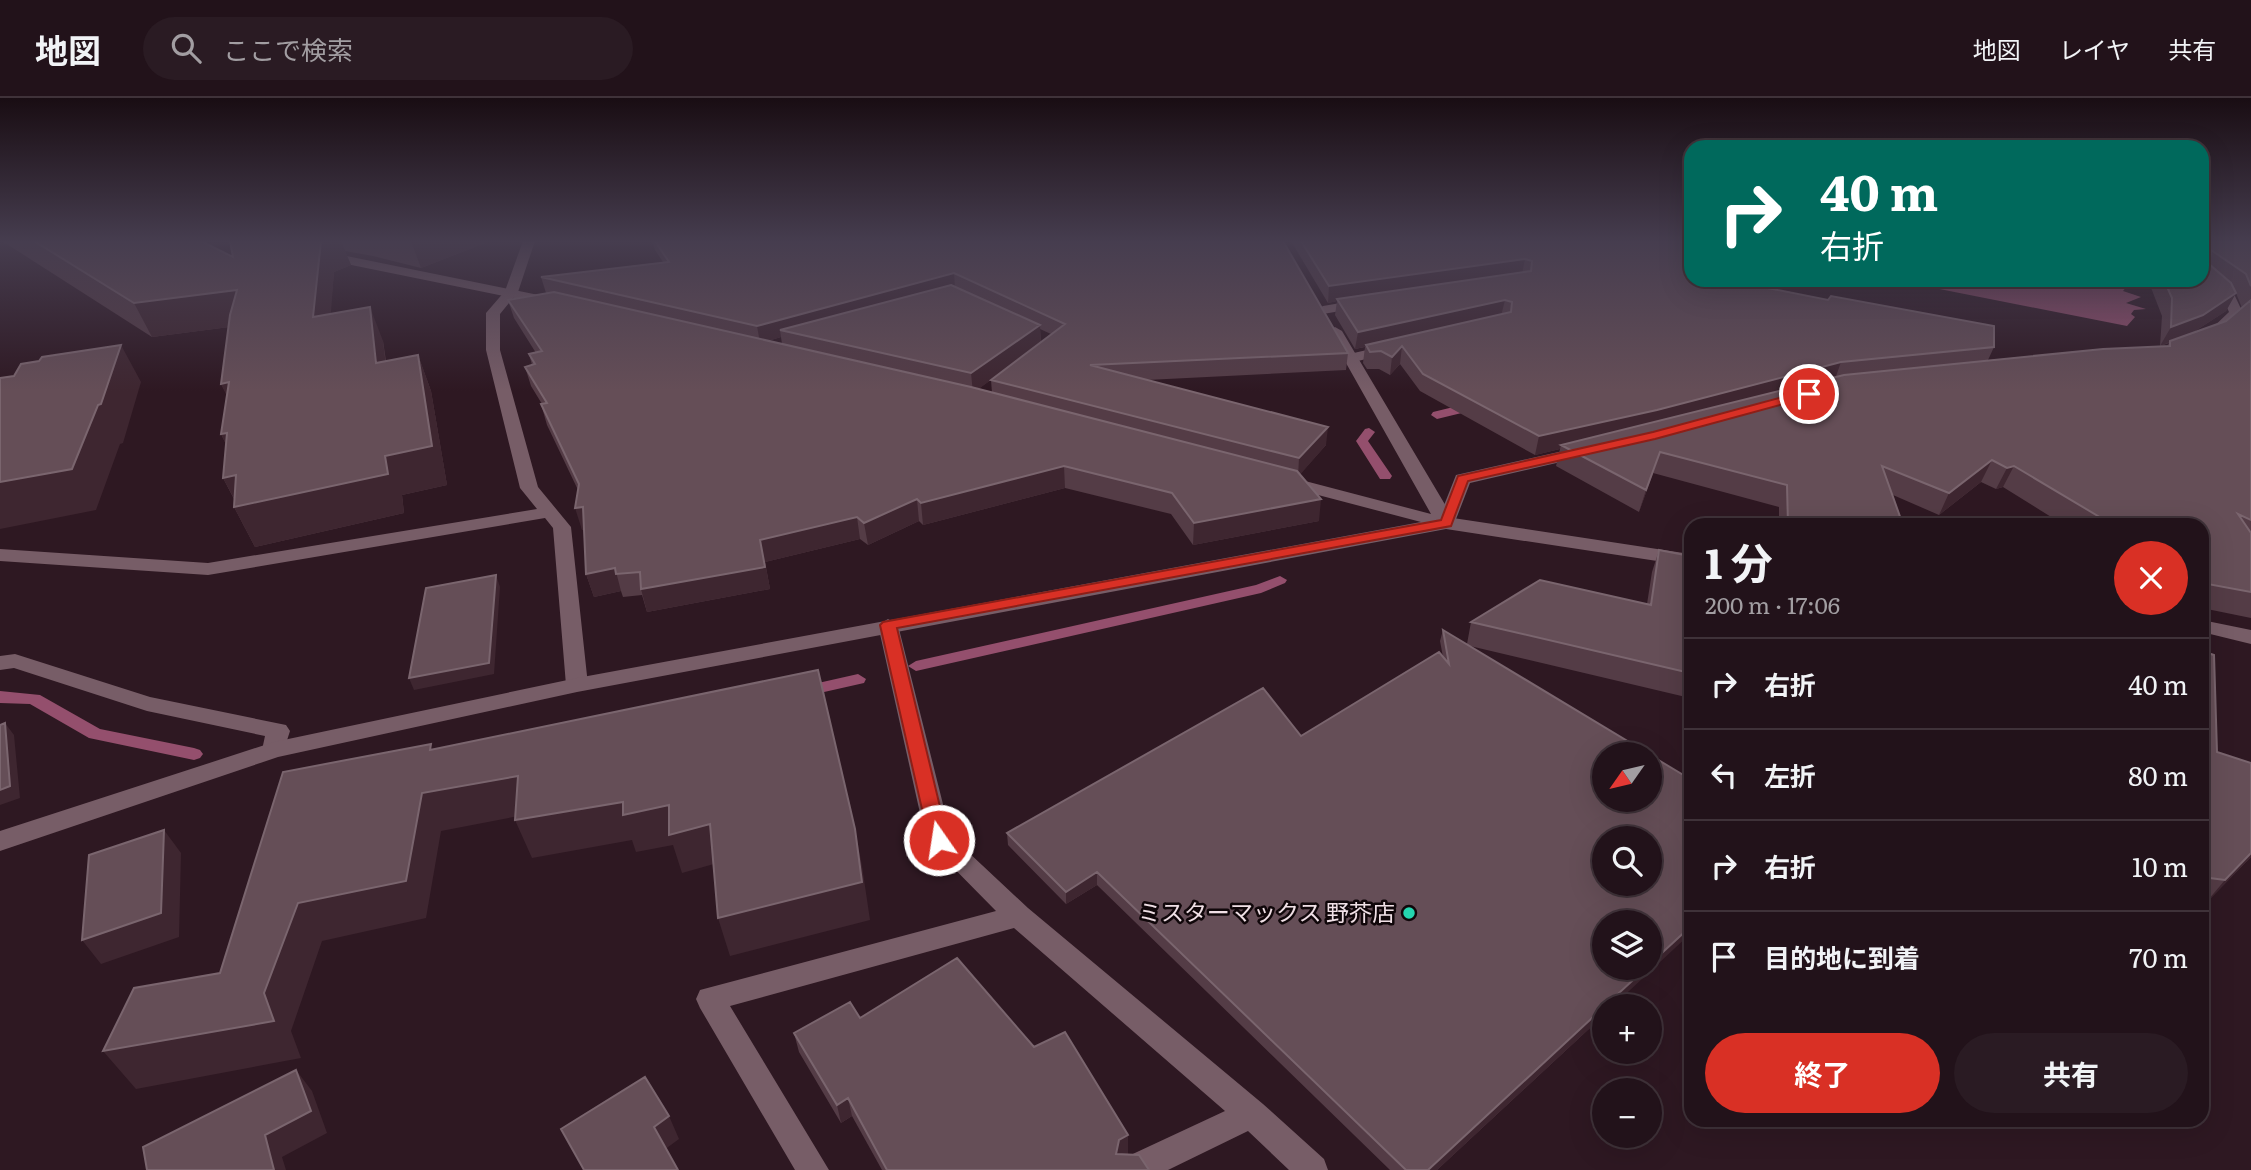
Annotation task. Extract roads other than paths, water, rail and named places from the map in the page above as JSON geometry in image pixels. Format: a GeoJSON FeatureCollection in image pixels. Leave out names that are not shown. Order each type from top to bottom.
{"type":"FeatureCollection","features":[{"type":"Feature","properties":{"kind":"street"},"geometry":{"type":"LineString","coordinates":[[506,291],[579,307]]}},
{"type":"Feature","properties":{"kind":"street"},"geometry":{"type":"LineString","coordinates":[[2203,340],[2236,313],[2229,297],[2222,291]]}},
{"type":"Feature","properties":{"kind":"street"},"geometry":{"type":"LineString","coordinates":[[511,292],[493,313],[493,351],[529,488],[562,527],[577,685]]}},
{"type":"Feature","properties":{"kind":"street"},"geometry":{"type":"LineString","coordinates":[[1374,302],[1319,304],[1446,523]]}},
{"type":"Feature","properties":{"kind":"street"},"geometry":{"type":"LineString","coordinates":[[1350,358],[1414,344]]}},
{"type":"Feature","properties":{"kind":"street"},"geometry":{"type":"LineString","coordinates":[[1446,523],[1462,479],[1603,447]]}},
{"type":"Feature","properties":{"kind":"street"},"geometry":{"type":"LineString","coordinates":[[1272,477],[1446,523],[1684,559]]}},
{"type":"Feature","properties":{"kind":"street"},"geometry":{"type":"LineString","coordinates":[[0,555],[208,569],[550,512]]}},
{"type":"Feature","properties":{"kind":"street"},"geometry":{"type":"LineString","coordinates":[[0,841],[274,750],[577,685],[1446,523]]}},
{"type":"Feature","properties":{"kind":"street"},"geometry":{"type":"LineString","coordinates":[[888,625],[939,840],[1018,916],[1252,1114],[1312,1170]]}},
{"type":"Feature","properties":{"kind":"street"},"geometry":{"type":"LineString","coordinates":[[2209,628],[2251,637]]}},
{"type":"Feature","properties":{"kind":"street"},"geometry":{"type":"LineString","coordinates":[[0,663],[15,661],[147,704],[278,731],[274,750]]}},
{"type":"Feature","properties":{"kind":"street"},"geometry":{"type":"LineString","coordinates":[[813,1170],[710,999],[1018,916]]}},
{"type":"Feature","properties":{"kind":"street"},"geometry":{"type":"LineString","coordinates":[[1134,1170],[1252,1114]]}},
{"type":"Feature","properties":{"kind":"waterway"},"geometry":{"type":"LineString","coordinates":[[1437,415],[1474,406]]}},
{"type":"Feature","properties":{"kind":"waterway"},"geometry":{"type":"LineString","coordinates":[[1369,432],[1362,441],[1385,476]]}},
{"type":"Feature","properties":{"kind":"waterway"},"geometry":{"type":"LineString","coordinates":[[916,666],[1261,588],[1280,580]]}},
{"type":"Feature","properties":{"kind":"waterway"},"geometry":{"type":"LineString","coordinates":[[802,692],[858,679]]}},
{"type":"Feature","properties":{"kind":"waterway"},"geometry":{"type":"LineString","coordinates":[[0,697],[34,699],[95,734],[194,754]]}},
{"type":"Feature","properties":{"kind":"place","name":"ミスターマックス 野芥店"},"geometry":{"type":"Point","coordinates":[1409,913]}}]}
